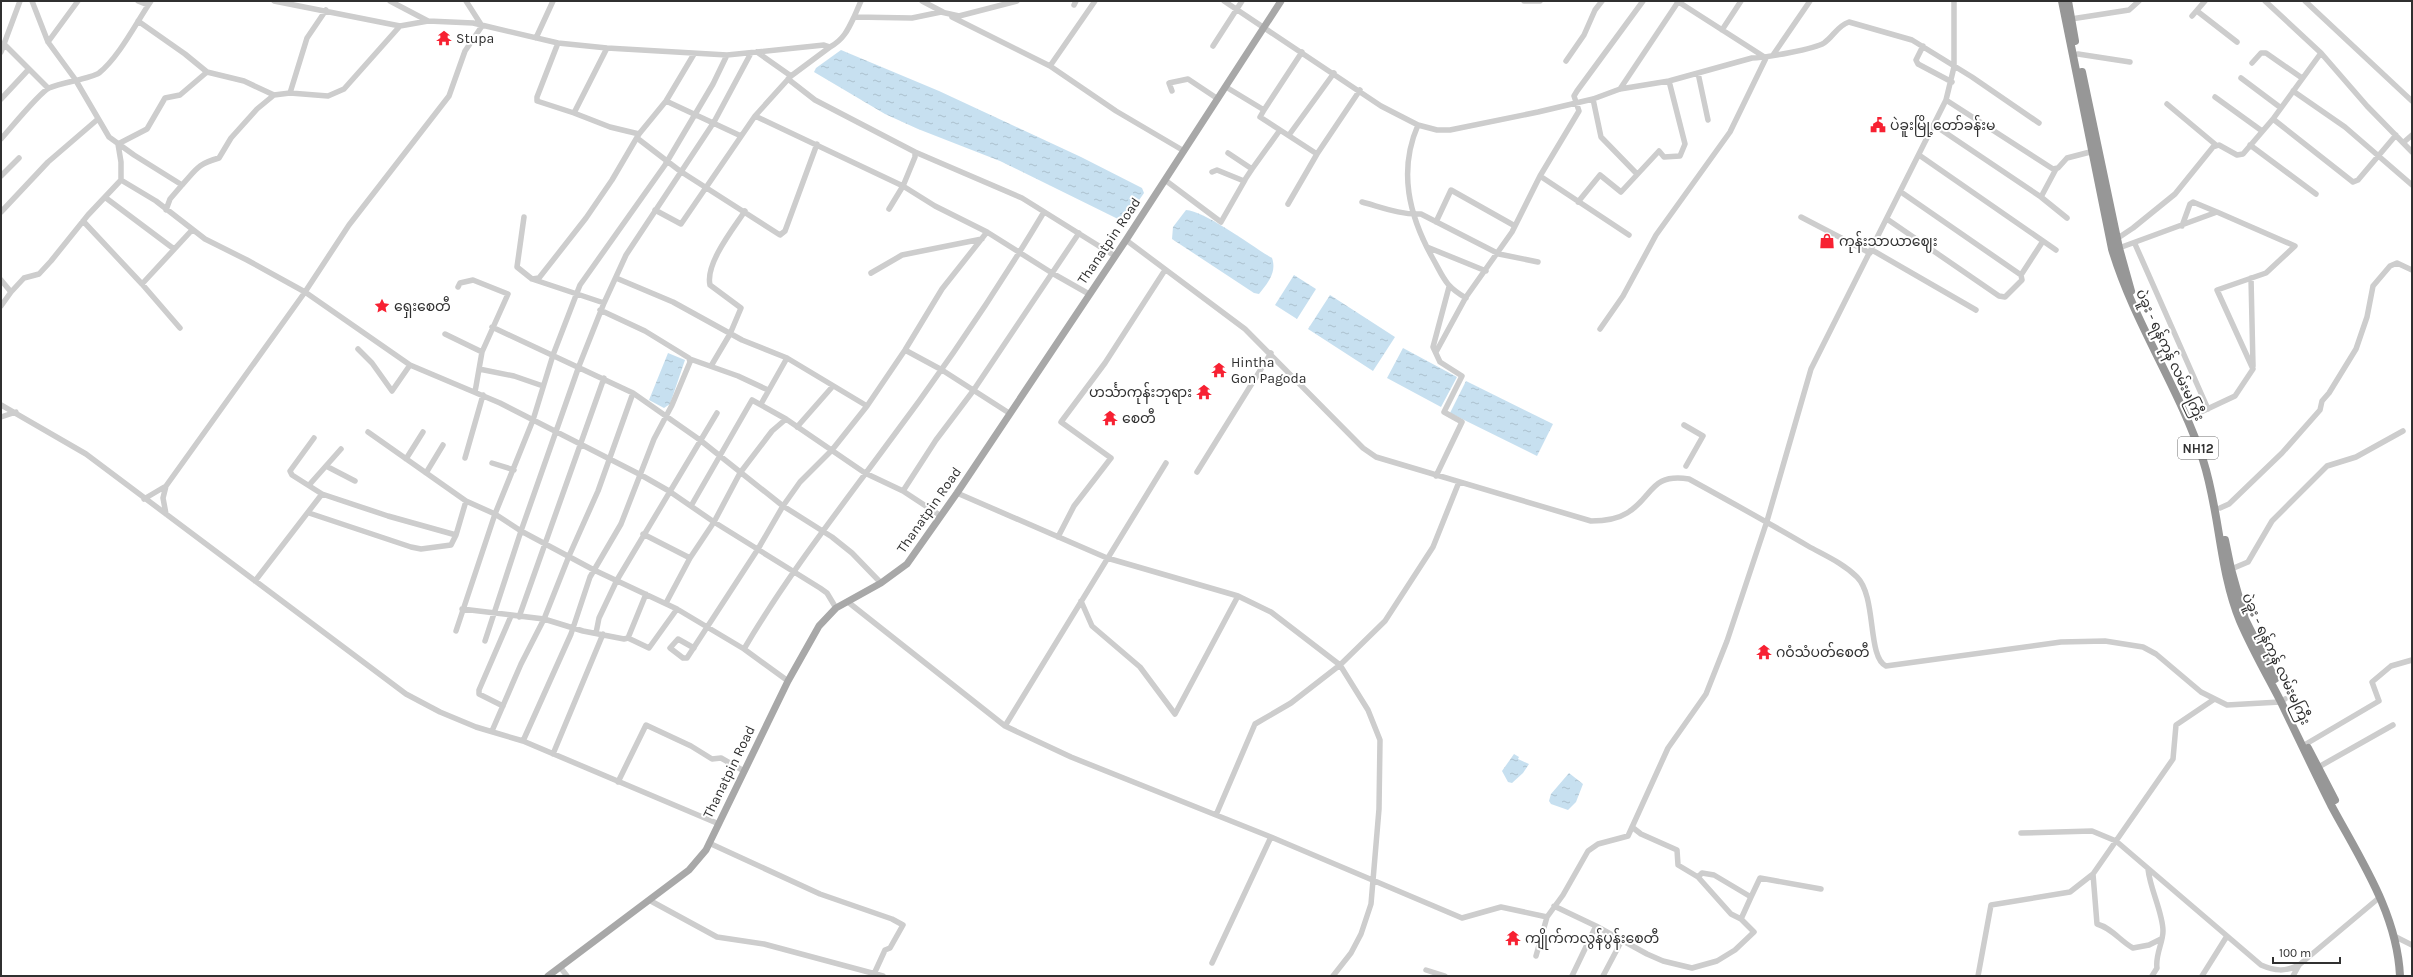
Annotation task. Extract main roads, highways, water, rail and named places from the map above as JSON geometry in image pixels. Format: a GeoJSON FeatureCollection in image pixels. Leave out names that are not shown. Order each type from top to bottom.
{"type":"FeatureCollection","features":[{"type":"Feature","properties":{"kind":"highway","name":"ပဲခူး - ရန်ကုန် လမ်းမကြီး"},"geometry":{"type":"LineString","coordinates":[[2062,1],[2114,240],[2130,303],[2188,418],[2203,460],[2240,620],[2306,744],[2316,768]]}},
{"type":"Feature","properties":{"kind":"highway","name":"ပဲခူး - ရန်ကုန် လမ်းမကြီး"},"geometry":{"type":"LineString","coordinates":[[2068,1],[2095,151]]}},
{"type":"Feature","properties":{"kind":"highway","name":"ပဲခူး - ရန်ကုန် လမ်းမကြီး"},"geometry":{"type":"LineString","coordinates":[[2114,240],[2119,248],[2135,301],[2207,458],[2220,508],[2228,571]]}},
{"type":"Feature","properties":{"kind":"highway","name":"ပဲခူး - ရန်ကုန် လမ်းမကြီး"},"geometry":{"type":"LineString","coordinates":[[2283,700],[2380,897],[2394,936],[2400,976]]}},
{"type":"Feature","properties":{"kind":"main road","name":"Thanatpin Road"},"geometry":{"type":"LineString","coordinates":[[548,976],[689,870],[709,843],[719,824],[788,681],[813,634],[836,608],[881,583],[907,564],[957,493],[1126,240],[1281,1]]}},
{"type":"Feature","properties":{"kind":"water"},"geometry":{"type":"Polygon","coordinates":[[[841,50],[939,91],[1081,157],[1142,188],[1144,193],[1128,216],[1120,220],[1000,161],[918,129],[885,114],[814,72],[816,68],[841,50]]]}},
{"type":"Feature","properties":{"kind":"water"},"geometry":{"type":"Polygon","coordinates":[[[1186,210],[1205,216],[1272,258],[1273,268],[1271,277],[1259,294],[1254,293],[1172,239],[1173,227],[1186,210]]]}},
{"type":"Feature","properties":{"kind":"water"},"geometry":{"type":"Polygon","coordinates":[[[1294,275],[1316,289],[1297,319],[1275,305],[1294,275]]]}},
{"type":"Feature","properties":{"kind":"water"},"geometry":{"type":"Polygon","coordinates":[[[1330,295],[1395,337],[1373,371],[1308,329],[1330,295]]]}},
{"type":"Feature","properties":{"kind":"water"},"geometry":{"type":"Polygon","coordinates":[[[1403,348],[1457,377],[1441,407],[1387,378],[1403,348]]]}},
{"type":"Feature","properties":{"kind":"water"},"geometry":{"type":"Polygon","coordinates":[[[668,353],[685,360],[670,404],[664,408],[649,400],[668,353]]]}},
{"type":"Feature","properties":{"kind":"water"},"geometry":{"type":"Polygon","coordinates":[[[1466,381],[1553,424],[1537,456],[1450,413],[1466,381]]]}},
{"type":"Feature","properties":{"kind":"water"},"geometry":{"type":"Polygon","coordinates":[[[1514,754],[1519,757],[1518,759],[1529,764],[1523,773],[1512,783],[1508,782],[1502,771],[1514,754]]]}},
{"type":"Feature","properties":{"kind":"water"},"geometry":{"type":"Polygon","coordinates":[[[1569,773],[1583,784],[1576,802],[1568,810],[1551,804],[1549,801],[1551,794],[1569,773]]]}},
{"type":"Feature","properties":{"kind":"place","name":"Stupa"},"geometry":{"type":"Point","coordinates":[444,38]}},
{"type":"Feature","properties":{"kind":"place","name":"ပဲခူးမြို့တော်ခန်းမ"},"geometry":{"type":"Point","coordinates":[1878,125]}},
{"type":"Feature","properties":{"kind":"place","name":"ကုန်းသာယာဈေး"},"geometry":{"type":"Point","coordinates":[1827,241]}},
{"type":"Feature","properties":{"kind":"place","name":"ရှေးစေတီ"},"geometry":{"type":"Point","coordinates":[382,306]}},
{"type":"Feature","properties":{"kind":"place","name":"Hintha Gon Pagoda"},"geometry":{"type":"Point","coordinates":[1219,370]}},
{"type":"Feature","properties":{"kind":"place","name":"ဟင်္သာကုန်းဘုရား"},"geometry":{"type":"Point","coordinates":[1204,392]}},
{"type":"Feature","properties":{"kind":"place","name":"စေတီ"},"geometry":{"type":"Point","coordinates":[1110,418]}},
{"type":"Feature","properties":{"kind":"place","name":"ဂဝံသံပတ်စေတီ"},"geometry":{"type":"Point","coordinates":[1764,652]}},
{"type":"Feature","properties":{"kind":"place","name":"ကျိုက်ကလွန်ပွန်းစေတီ"},"geometry":{"type":"Point","coordinates":[1513,938]}}]}
